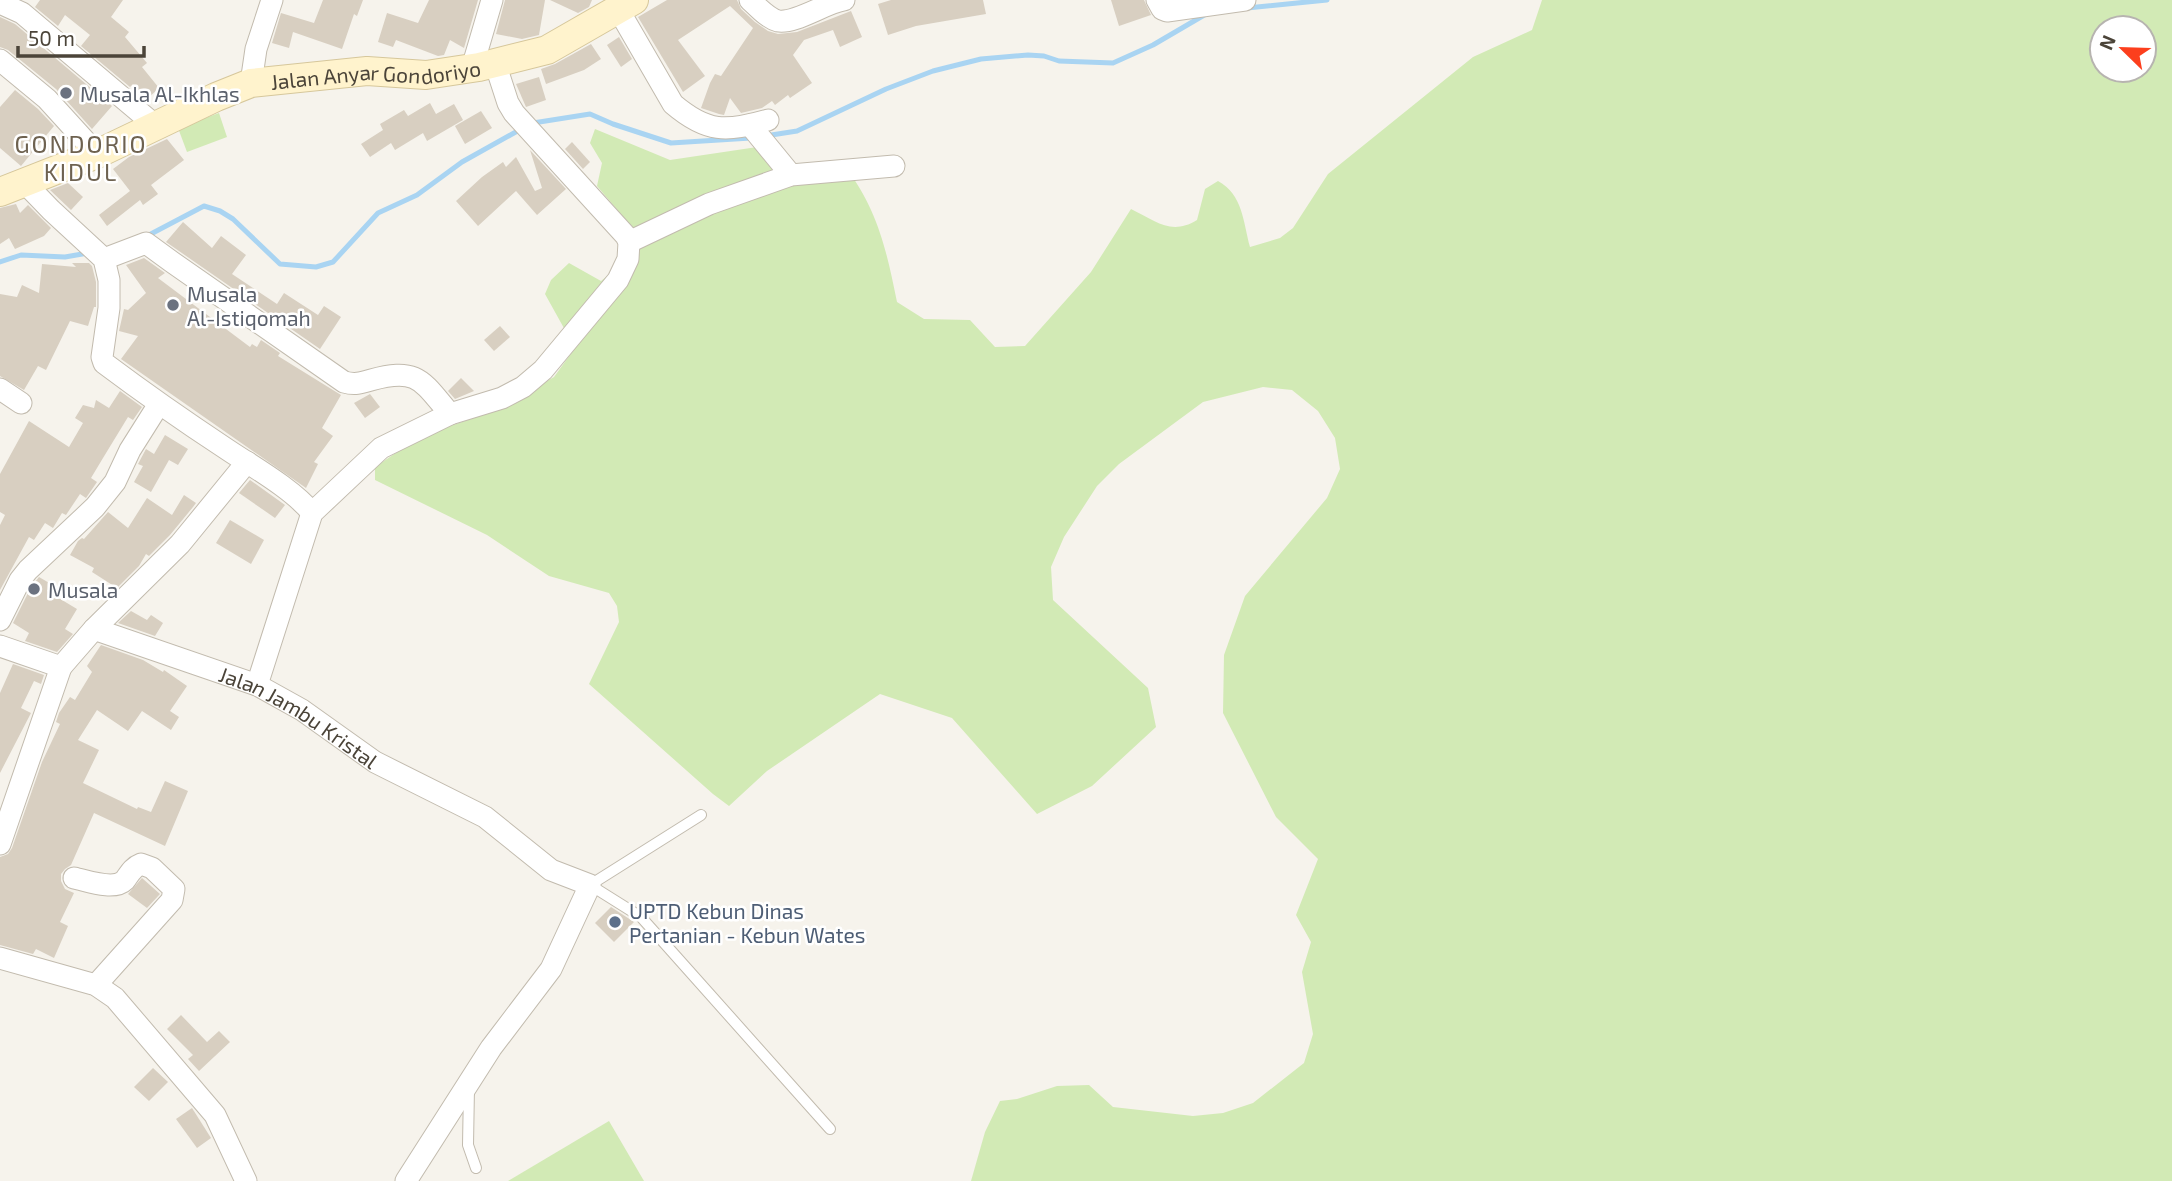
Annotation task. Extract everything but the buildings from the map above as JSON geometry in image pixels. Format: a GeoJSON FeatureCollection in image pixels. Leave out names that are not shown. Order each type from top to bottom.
{"type":"FeatureCollection","features":[{"type":"Feature","properties":{"kind":"street"},"geometry":{"type":"LineString","coordinates":[[251,83],[257,49],[272,0]]}},
{"type":"Feature","properties":{"kind":"street"},"geometry":{"type":"LineString","coordinates":[[257,685],[312,513],[381,448],[450,414],[502,398],[523,387],[543,370],[618,280],[628,259],[629,242],[622,231],[514,113],[483,65],[492,0]]}},
{"type":"Feature","properties":{"kind":"street"},"geometry":{"type":"LineString","coordinates":[[751,0],[764,13],[778,20],[791,20],[844,0]]}},
{"type":"Feature","properties":{"kind":"street"},"geometry":{"type":"LineString","coordinates":[[1157,0],[1162,9],[1167,11],[1245,0]]}},
{"type":"Feature","properties":{"kind":"street"},"geometry":{"type":"LineString","coordinates":[[0,4],[25,7],[156,126]]}},
{"type":"Feature","properties":{"kind":"street"},"geometry":{"type":"LineString","coordinates":[[626,5],[673,104],[699,124],[708,127],[759,130],[791,175]]}},
{"type":"Feature","properties":{"kind":"street","name":"Jalan Anyar Gondoriyo"},"geometry":{"type":"LineString","coordinates":[[12,187],[97,154],[251,83],[367,71],[426,75],[483,65],[547,50],[626,5]]}},
{"type":"Feature","properties":{"kind":"street"},"geometry":{"type":"LineString","coordinates":[[0,60],[47,99],[97,154]]}},
{"type":"Feature","properties":{"kind":"street"},"geometry":{"type":"LineString","coordinates":[[629,242],[709,204],[791,175],[894,166]]}},
{"type":"Feature","properties":{"kind":"street"},"geometry":{"type":"LineString","coordinates":[[12,187],[51,210],[104,259],[109,280],[109,308],[102,357],[104,363],[159,404],[247,462],[299,500],[312,513]]}},
{"type":"Feature","properties":{"kind":"street"},"geometry":{"type":"LineString","coordinates":[[104,259],[142,243],[150,244],[344,382],[354,385],[380,377],[408,374],[424,383],[450,414]]}},
{"type":"Feature","properties":{"kind":"street"},"geometry":{"type":"LineString","coordinates":[[0,389],[21,403]]}},
{"type":"Feature","properties":{"kind":"street"},"geometry":{"type":"LineString","coordinates":[[0,620],[27,570],[94,507],[116,482],[130,450],[159,404]]}},
{"type":"Feature","properties":{"kind":"street"},"geometry":{"type":"LineString","coordinates":[[0,841],[61,667],[94,629],[180,544],[247,462]]}},
{"type":"Feature","properties":{"kind":"street","name":"Jalan Jambu Kristal"},"geometry":{"type":"LineString","coordinates":[[94,629],[257,685],[302,710],[375,762],[485,817],[551,870],[590,885]]}},
{"type":"Feature","properties":{"kind":"street"},"geometry":{"type":"LineString","coordinates":[[0,646],[61,667]]}},
{"type":"Feature","properties":{"kind":"street"},"geometry":{"type":"LineString","coordinates":[[74,878],[116,885],[124,880],[135,866],[141,864],[152,868],[174,889],[172,900],[96,985]]}},
{"type":"Feature","properties":{"kind":"street"},"geometry":{"type":"LineString","coordinates":[[407,1181],[491,1048],[551,969],[590,885]]}},
{"type":"Feature","properties":{"kind":"street"},"geometry":{"type":"LineString","coordinates":[[0,958],[96,985],[115,998],[215,1115],[246,1181]]}},
{"type":"Feature","properties":{"kind":"lane"},"geometry":{"type":"LineString","coordinates":[[701,816],[590,885],[640,917],[830,1129]]}},
{"type":"Feature","properties":{"kind":"lane"},"geometry":{"type":"LineString","coordinates":[[470,1082],[468,1145],[477,1168]]}},
{"type":"Feature","properties":{"kind":"green space"},"geometry":{"type":"Polygon","coordinates":[[[1542,0],[2172,0],[2172,1181],[971,1181],[985,1132],[1000,1101],[1017,1099],[1057,1086],[1089,1085],[1113,1107],[1193,1116],[1223,1113],[1253,1103],[1304,1063],[1313,1034],[1302,972],[1311,942],[1296,915],[1318,859],[1276,817],[1223,713],[1224,655],[1245,596],[1327,498],[1340,469],[1335,438],[1318,411],[1292,390],[1263,387],[1203,402],[1119,464],[1097,486],[1064,537],[1051,567],[1053,600],[1148,688],[1156,727],[1092,786],[1037,814],[952,718],[880,694],[767,771],[729,806],[589,684],[619,622],[617,606],[609,593],[549,576],[487,535],[375,480],[375,467],[421,436],[494,411],[554,377],[575,348],[545,294],[551,280],[569,263],[601,281],[638,251],[630,225],[597,186],[602,163],[590,143],[595,129],[670,160],[764,146],[784,168],[845,166],[873,215],[889,264],[897,302],[924,319],[970,320],[995,347],[1025,346],[1091,272],[1131,209],[1171,227],[1188,225],[1197,220],[1205,189],[1218,181],[1237,201],[1250,247],[1280,238],[1293,228],[1328,174],[1473,57],[1532,30],[1542,0]]]}},
{"type":"Feature","properties":{"kind":"green space"},"geometry":{"type":"Polygon","coordinates":[[[219,113],[227,137],[187,152],[178,128],[219,113]]]}},
{"type":"Feature","properties":{"kind":"green space"},"geometry":{"type":"Polygon","coordinates":[[[609,1121],[644,1181],[508,1181],[609,1121]]]}},
{"type":"Feature","properties":{"kind":"waterway"},"geometry":{"type":"LineString","coordinates":[[1247,8],[1327,0]]}},
{"type":"Feature","properties":{"kind":"waterway"},"geometry":{"type":"LineString","coordinates":[[765,136],[797,131],[886,89],[933,71],[981,59],[1028,55],[1059,61],[1113,63],[1153,45],[1206,14]]}},
{"type":"Feature","properties":{"kind":"waterway"},"geometry":{"type":"LineString","coordinates":[[533,123],[590,114],[671,143],[751,138]]}},
{"type":"Feature","properties":{"kind":"waterway"},"geometry":{"type":"LineString","coordinates":[[147,236],[204,206],[233,219],[280,264],[316,267],[333,262],[378,213],[417,195],[462,162],[521,129]]}},
{"type":"Feature","properties":{"kind":"waterway"},"geometry":{"type":"LineString","coordinates":[[0,262],[21,255],[65,257],[88,253]]}},
{"type":"Feature","properties":{"kind":"place","name":"Musala Al-Ikhlas"},"geometry":{"type":"Point","coordinates":[66,93]}},
{"type":"Feature","properties":{"kind":"place","name":"Musala Al-Istiqomah"},"geometry":{"type":"Point","coordinates":[173,305]}},
{"type":"Feature","properties":{"kind":"place","name":"Musala"},"geometry":{"type":"Point","coordinates":[34,589]}},
{"type":"Feature","properties":{"kind":"place","name":"UPTD Kebun Dinas Pertanian - Kebun Wates"},"geometry":{"type":"Point","coordinates":[615,922]}},
{"type":"Feature","properties":{"kind":"district","name":"GONDORIO KIDUL"},"geometry":{"type":"Point","coordinates":[81,157]}}]}
